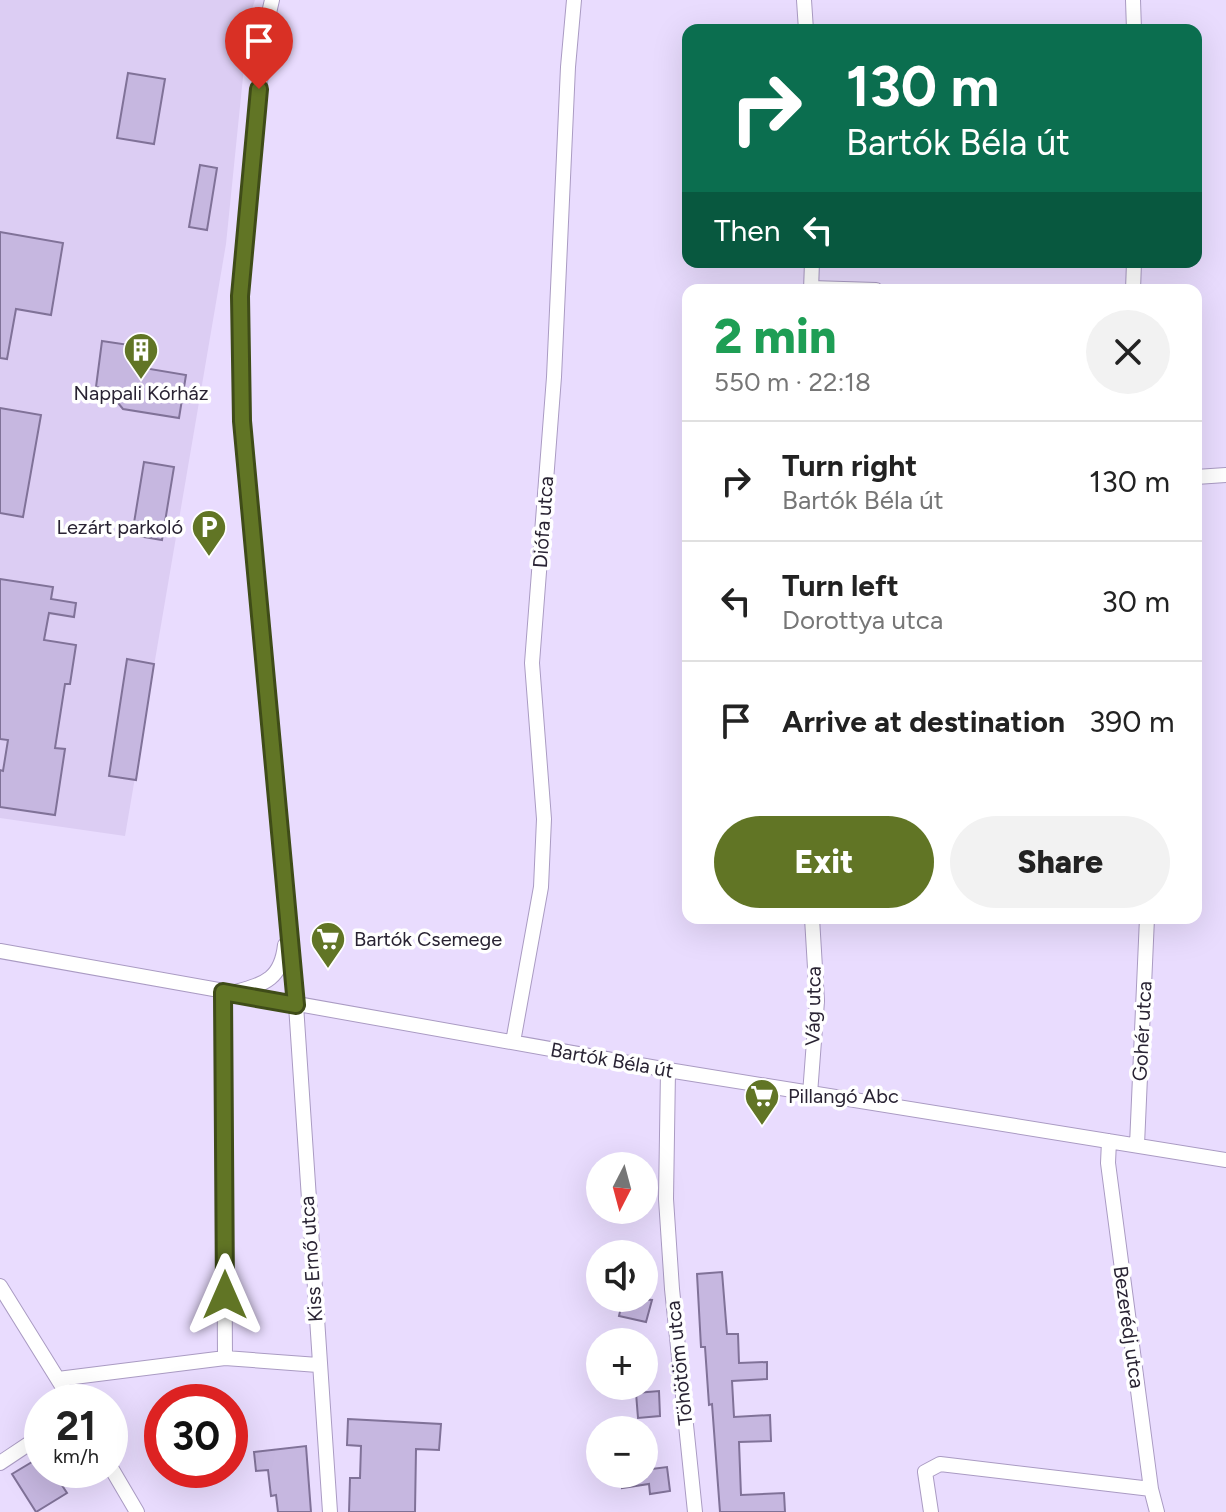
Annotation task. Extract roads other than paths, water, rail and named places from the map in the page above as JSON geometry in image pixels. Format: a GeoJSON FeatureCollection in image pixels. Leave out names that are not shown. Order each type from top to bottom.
{"type":"FeatureCollection","features":[{"type":"Feature","properties":{"kind":"street"},"geometry":{"type":"LineString","coordinates":[[225,1358],[226,993],[266,982],[278,973],[283,959],[287,917],[242,421],[242,259],[265,30],[272,0]]}},
{"type":"Feature","properties":{"kind":"street","name":"Diófa utca"},"geometry":{"type":"LineString","coordinates":[[513,1042],[541,887],[544,819],[532,663],[554,377],[568,67],[574,0]]}},
{"type":"Feature","properties":{"kind":"street"},"geometry":{"type":"LineString","coordinates":[[804,0],[806,24]]}},
{"type":"Feature","properties":{"kind":"street"},"geometry":{"type":"LineString","coordinates":[[1133,0],[1134,24]]}},
{"type":"Feature","properties":{"kind":"street"},"geometry":{"type":"LineString","coordinates":[[1202,477],[1226,475]]}},
{"type":"Feature","properties":{"kind":"street","name":"Kiss Ernő utca"},"geometry":{"type":"LineString","coordinates":[[287,917],[296,1005],[330,1512]]}},
{"type":"Feature","properties":{"kind":"street","name":"Vág utca"},"geometry":{"type":"LineString","coordinates":[[810,1094],[817,1001],[812,924]]}},
{"type":"Feature","properties":{"kind":"street","name":"Gohér utca"},"geometry":{"type":"LineString","coordinates":[[1137,1145],[1147,924]]}},
{"type":"Feature","properties":{"kind":"street","name":"Bartók Béla út"},"geometry":{"type":"LineString","coordinates":[[0,951],[668,1070],[1226,1160]]}},
{"type":"Feature","properties":{"kind":"street","name":"Töhötöm utca"},"geometry":{"type":"LineString","coordinates":[[668,1070],[666,1199],[695,1512]]}},
{"type":"Feature","properties":{"kind":"street","name":"Bezerédj utca"},"geometry":{"type":"LineString","coordinates":[[1109,1141],[1108,1163],[1151,1489],[1157,1512]]}},
{"type":"Feature","properties":{"kind":"street"},"geometry":{"type":"LineString","coordinates":[[0,1286],[61,1384]]}},
{"type":"Feature","properties":{"kind":"street"},"geometry":{"type":"LineString","coordinates":[[58,1379],[225,1358],[318,1365]]}},
{"type":"Feature","properties":{"kind":"street"},"geometry":{"type":"LineString","coordinates":[[0,1463],[24,1447]]}},
{"type":"Feature","properties":{"kind":"street"},"geometry":{"type":"LineString","coordinates":[[931,1512],[925,1472],[940,1464],[1151,1489]]}},
{"type":"Feature","properties":{"kind":"street"},"geometry":{"type":"LineString","coordinates":[[123,1488],[137,1512]]}},
{"type":"Feature","properties":{"kind":"place","name":"Nappali Kórház"},"geometry":{"type":"Point","coordinates":[141,381]}},
{"type":"Feature","properties":{"kind":"place","name":"Lezárt parkoló"},"geometry":{"type":"Point","coordinates":[209,558]}},
{"type":"Feature","properties":{"kind":"place","name":"Bartók Csemege"},"geometry":{"type":"Point","coordinates":[328,970]}},
{"type":"Feature","properties":{"kind":"place","name":"Pillangó Abc"},"geometry":{"type":"Point","coordinates":[762,1127]}}]}
